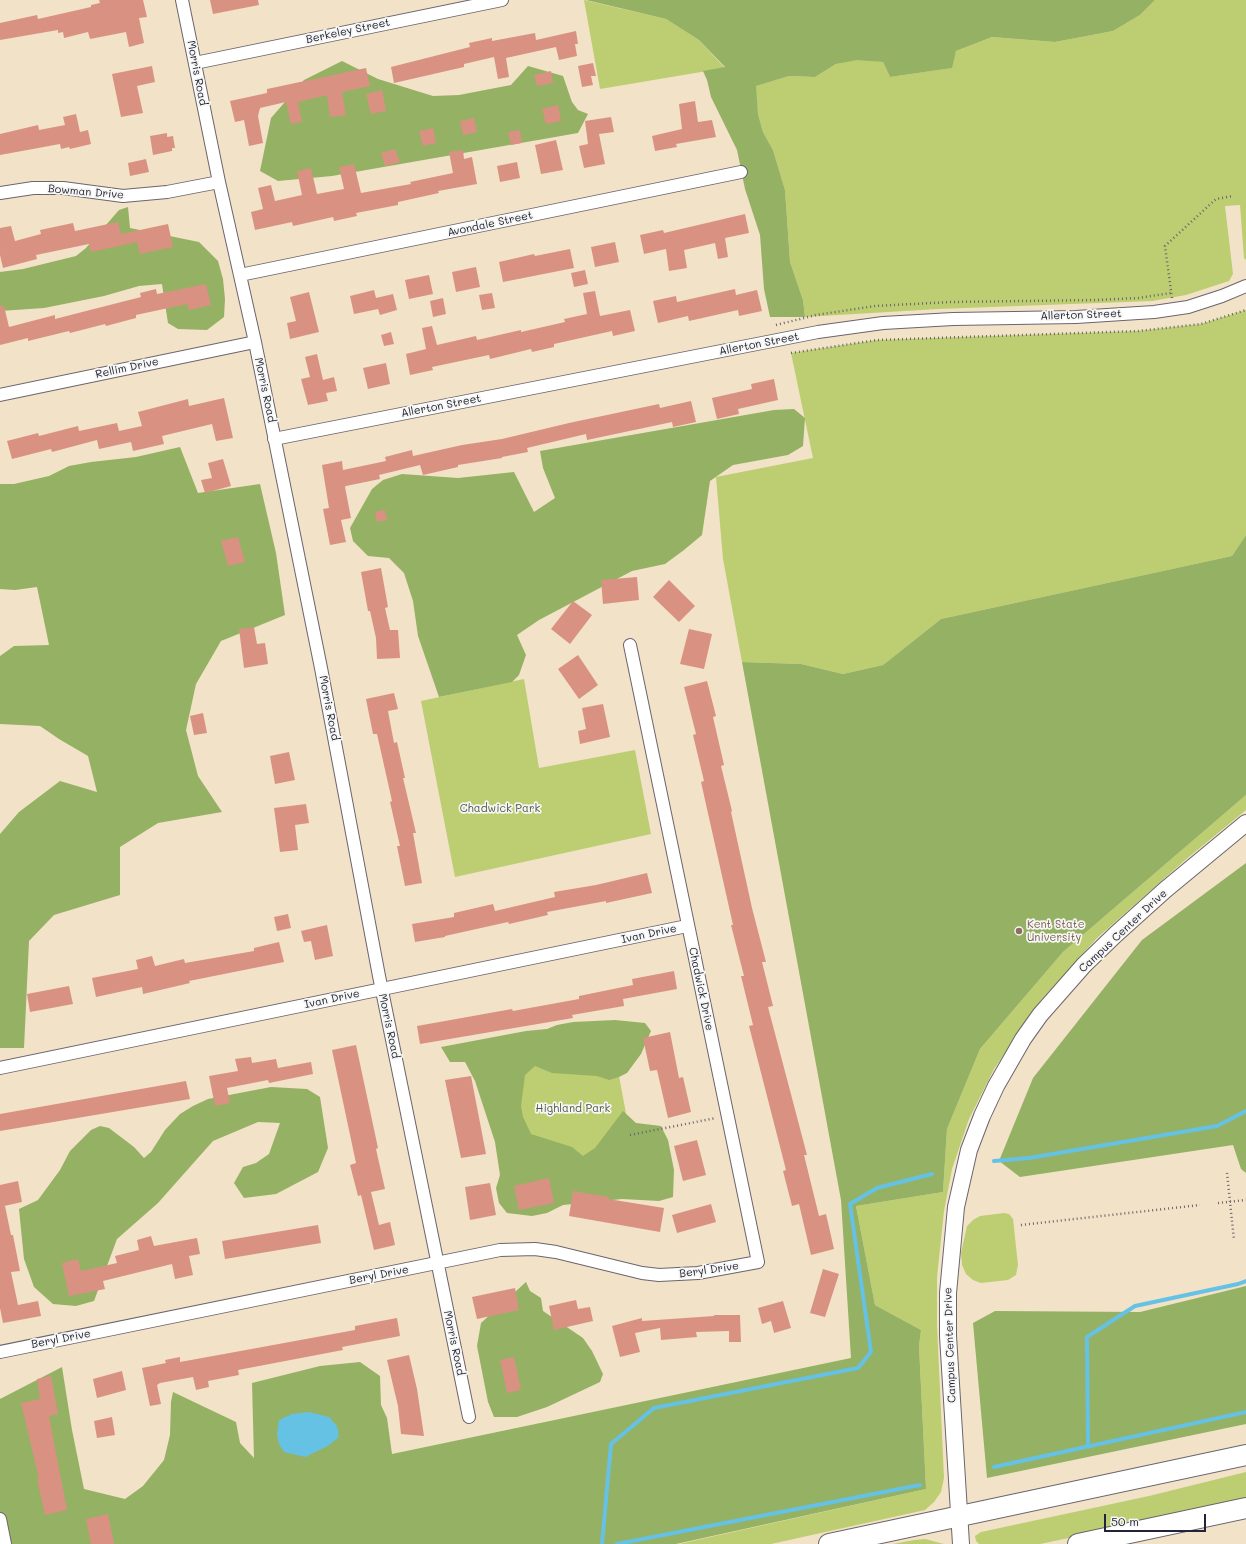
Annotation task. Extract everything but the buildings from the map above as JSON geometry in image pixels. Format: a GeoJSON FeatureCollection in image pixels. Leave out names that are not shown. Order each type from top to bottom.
{"type":"FeatureCollection","features":[{"type":"Feature","properties":{"kind":"main road"},"geometry":{"type":"LineString","coordinates":[[829,1544],[1246,1455]]}},
{"type":"Feature","properties":{"kind":"main road"},"geometry":{"type":"LineString","coordinates":[[1078,1544],[1246,1508]]}},
{"type":"Feature","properties":{"kind":"street","name":"Morris Road"},"geometry":{"type":"LineString","coordinates":[[182,0],[219,182],[255,342],[323,676],[381,989],[469,1417]]}},
{"type":"Feature","properties":{"kind":"street","name":"Berkeley Street"},"geometry":{"type":"LineString","coordinates":[[195,62],[502,0]]}},
{"type":"Feature","properties":{"kind":"street","name":"Avondale Street"},"geometry":{"type":"LineString","coordinates":[[240,275],[741,172]]}},
{"type":"Feature","properties":{"kind":"street","name":"Bowman Drive"},"geometry":{"type":"LineString","coordinates":[[0,194],[33,188],[62,188],[123,196],[167,192],[219,182]]}},
{"type":"Feature","properties":{"kind":"street","name":"Allerton Street"},"geometry":{"type":"LineString","coordinates":[[274,439],[818,332],[883,323],[945,319],[1076,317],[1154,312],[1188,307],[1222,296],[1246,286]]}},
{"type":"Feature","properties":{"kind":"street","name":"Rellim Drive"},"geometry":{"type":"LineString","coordinates":[[0,395],[255,342]]}},
{"type":"Feature","properties":{"kind":"street","name":"Chadwick Drive"},"geometry":{"type":"LineString","coordinates":[[630,645],[758,1262]]}},
{"type":"Feature","properties":{"kind":"street","name":"Campus Center Drive"},"geometry":{"type":"LineString","coordinates":[[961,1544],[948,1336],[948,1293],[956,1207],[969,1150],[982,1116],[996,1086],[1020,1045],[1040,1015],[1060,992],[1115,935],[1246,823]]}},
{"type":"Feature","properties":{"kind":"street","name":"Ivan Drive"},"geometry":{"type":"LineString","coordinates":[[0,1068],[688,926]]}},
{"type":"Feature","properties":{"kind":"street","name":"Beryl Drive"},"geometry":{"type":"LineString","coordinates":[[0,1352],[494,1251],[516,1249],[556,1252],[642,1273],[659,1274],[698,1273],[758,1262]]}},
{"type":"Feature","properties":{"kind":"street"},"geometry":{"type":"LineString","coordinates":[[0,1519],[6,1544]]}},
{"type":"Feature","properties":{"kind":"path"},"geometry":{"type":"LineString","coordinates":[[776,325],[816,315],[875,306],[951,302],[1096,300],[1138,298],[1171,293],[1165,246],[1216,199],[1233,196]]}},
{"type":"Feature","properties":{"kind":"path"},"geometry":{"type":"LineString","coordinates":[[790,353],[877,340],[1138,332],[1201,324],[1246,310]]}},
{"type":"Feature","properties":{"kind":"path"},"geometry":{"type":"LineString","coordinates":[[630,1135],[719,1117]]}},
{"type":"Feature","properties":{"kind":"path"},"geometry":{"type":"LineString","coordinates":[[1227,1173],[1234,1240]]}},
{"type":"Feature","properties":{"kind":"path"},"geometry":{"type":"LineString","coordinates":[[1218,1203],[1246,1200]]}},
{"type":"Feature","properties":{"kind":"path"},"geometry":{"type":"LineString","coordinates":[[1021,1225],[1200,1205]]}},
{"type":"Feature","properties":{"kind":"green space"},"geometry":{"type":"Polygon","coordinates":[[[584,0],[666,19],[699,40],[725,68],[600,89],[584,0]]]}},
{"type":"Feature","properties":{"kind":"green space"},"geometry":{"type":"Polygon","coordinates":[[[586,0],[1155,0],[1140,15],[1113,31],[1055,42],[992,37],[956,51],[952,68],[890,77],[883,62],[857,60],[836,64],[815,77],[789,76],[756,86],[758,114],[763,132],[773,150],[785,190],[790,262],[803,300],[805,317],[770,317],[764,289],[760,235],[745,189],[737,150],[711,97],[703,71],[725,67],[699,40],[666,19],[586,0]]]}},
{"type":"Feature","properties":{"kind":"green space"},"geometry":{"type":"Polygon","coordinates":[[[1155,0],[1246,0],[1246,260],[1244,258],[1240,205],[1225,206],[1233,274],[1229,281],[1186,295],[1152,301],[938,309],[805,317],[803,300],[790,262],[785,190],[773,150],[763,132],[758,114],[755,86],[789,76],[815,77],[836,64],[857,59],[883,62],[890,77],[951,68],[956,51],[992,37],[1055,42],[1113,31],[1140,15],[1155,0]]]}},
{"type":"Feature","properties":{"kind":"green space"},"geometry":{"type":"Polygon","coordinates":[[[342,61],[378,79],[433,96],[459,95],[511,85],[528,66],[563,76],[572,102],[578,110],[588,114],[578,133],[332,176],[278,181],[260,171],[271,118],[304,80],[342,61]]]}},
{"type":"Feature","properties":{"kind":"green space"},"geometry":{"type":"Polygon","coordinates":[[[128,207],[130,228],[199,242],[218,261],[223,279],[225,299],[224,317],[207,330],[178,329],[168,323],[162,284],[139,286],[104,296],[44,308],[0,311],[0,272],[23,269],[76,256],[86,248],[119,210],[128,207]]]}},
{"type":"Feature","properties":{"kind":"green space"},"geometry":{"type":"Polygon","coordinates":[[[1246,310],[1246,535],[1232,556],[941,619],[883,665],[843,674],[801,664],[742,662],[723,559],[716,477],[813,458],[791,353],[877,340],[1138,331],[1201,324],[1246,310]]]}},
{"type":"Feature","properties":{"kind":"green space"},"geometry":{"type":"Polygon","coordinates":[[[794,409],[805,418],[803,446],[788,455],[733,465],[710,481],[702,535],[684,550],[665,564],[632,571],[539,620],[517,635],[526,655],[519,675],[512,682],[439,697],[418,636],[413,601],[404,573],[389,558],[368,556],[353,541],[350,528],[372,489],[383,480],[402,474],[458,478],[514,472],[534,512],[555,498],[543,468],[540,451],[774,410],[794,409]]]}},
{"type":"Feature","properties":{"kind":"green space"},"geometry":{"type":"Polygon","coordinates":[[[180,447],[198,493],[260,484],[276,553],[285,615],[221,641],[196,684],[186,730],[198,776],[222,812],[158,823],[120,847],[120,895],[54,915],[29,941],[24,1048],[0,1048],[0,834],[19,812],[60,781],[97,792],[88,756],[40,726],[0,724],[0,656],[14,646],[49,645],[37,587],[15,590],[0,589],[0,484],[14,484],[49,476],[69,466],[136,457],[180,447]]]}},
{"type":"Feature","properties":{"kind":"green space"},"geometry":{"type":"Polygon","coordinates":[[[1246,535],[1246,795],[1063,952],[980,1049],[947,1129],[943,1192],[856,1206],[875,1305],[921,1330],[919,1346],[926,1489],[676,1544],[0,1544],[0,1399],[62,1367],[72,1430],[84,1489],[125,1499],[143,1486],[164,1460],[170,1435],[171,1402],[173,1392],[236,1422],[240,1443],[254,1458],[252,1383],[320,1366],[360,1362],[380,1376],[381,1405],[387,1418],[392,1454],[851,1358],[841,1200],[742,662],[801,664],[843,674],[883,665],[941,619],[1232,556],[1246,535]]]}},
{"type":"Feature","properties":{"kind":"green space","name":"Chadwick Park"},"geometry":{"type":"Polygon","coordinates":[[[524,679],[539,768],[635,750],[651,834],[455,877],[421,701],[524,679]]]}},
{"type":"Feature","properties":{"kind":"green space"},"geometry":{"type":"Polygon","coordinates":[[[1246,795],[1246,810],[1184,861],[1097,938],[1042,999],[994,1069],[969,1119],[952,1169],[944,1211],[937,1277],[937,1325],[944,1478],[941,1492],[934,1502],[925,1510],[771,1544],[679,1544],[926,1489],[919,1346],[921,1330],[875,1305],[856,1206],[943,1192],[947,1129],[980,1049],[1063,952],[1246,795]]]}},
{"type":"Feature","properties":{"kind":"green space"},"geometry":{"type":"Polygon","coordinates":[[[1246,863],[1246,1173],[1241,1169],[1233,1145],[1020,1177],[999,1161],[1033,1078],[1142,940],[1246,863]]]}},
{"type":"Feature","properties":{"kind":"green space"},"geometry":{"type":"Polygon","coordinates":[[[615,1020],[645,1023],[651,1031],[641,1054],[627,1073],[609,1080],[597,1076],[552,1073],[535,1066],[525,1075],[521,1106],[523,1117],[531,1134],[572,1147],[583,1156],[595,1148],[623,1111],[636,1123],[661,1126],[668,1140],[674,1170],[673,1197],[659,1201],[622,1199],[563,1205],[547,1213],[532,1216],[507,1213],[499,1203],[496,1188],[500,1175],[495,1142],[475,1081],[465,1062],[450,1062],[441,1047],[526,1031],[547,1029],[557,1025],[573,1022],[615,1020]]]}},
{"type":"Feature","properties":{"kind":"green space","name":"Highland Park"},"geometry":{"type":"Polygon","coordinates":[[[530,1058],[616,1060],[631,1140],[592,1167],[512,1143],[507,1086],[530,1058]]]}},
{"type":"Feature","properties":{"kind":"green space"},"geometry":{"type":"Polygon","coordinates":[[[271,1087],[307,1089],[320,1097],[328,1148],[318,1172],[276,1194],[244,1198],[234,1183],[243,1167],[256,1163],[269,1154],[280,1123],[258,1122],[213,1141],[158,1203],[117,1239],[94,1301],[76,1306],[53,1304],[34,1287],[24,1259],[19,1209],[38,1200],[60,1170],[70,1151],[91,1130],[100,1126],[109,1128],[134,1147],[144,1158],[151,1152],[165,1130],[180,1114],[193,1106],[208,1099],[271,1087]]]}},
{"type":"Feature","properties":{"kind":"green space"},"geometry":{"type":"Polygon","coordinates":[[[1004,1213],[1009,1214],[1013,1219],[1018,1265],[1016,1275],[1008,1280],[981,1283],[973,1280],[966,1274],[962,1265],[961,1253],[967,1226],[980,1216],[1004,1213]]]}},
{"type":"Feature","properties":{"kind":"green space"},"geometry":{"type":"Polygon","coordinates":[[[526,1282],[530,1291],[541,1298],[543,1311],[583,1338],[592,1351],[603,1374],[600,1382],[547,1407],[517,1417],[494,1417],[488,1402],[477,1346],[481,1323],[526,1282]]]}},
{"type":"Feature","properties":{"kind":"green space"},"geometry":{"type":"Polygon","coordinates":[[[1246,1286],[1246,1424],[987,1478],[973,1323],[995,1311],[1140,1312],[1246,1286]]]}},
{"type":"Feature","properties":{"kind":"green space"},"geometry":{"type":"Polygon","coordinates":[[[1246,1472],[1246,1501],[1040,1544],[979,1544],[976,1541],[975,1536],[981,1532],[1149,1496],[1246,1472]]]}},
{"type":"Feature","properties":{"kind":"green space"},"geometry":{"type":"Polygon","coordinates":[[[925,1539],[944,1544],[893,1544],[914,1540],[925,1539]]]}},
{"type":"Feature","properties":{"kind":"water"},"geometry":{"type":"Polygon","coordinates":[[[309,1412],[329,1417],[337,1426],[339,1437],[328,1446],[305,1457],[284,1452],[279,1444],[277,1435],[279,1420],[292,1414],[309,1412]]]}},
{"type":"Feature","properties":{"kind":"waterway"},"geometry":{"type":"LineString","coordinates":[[994,1161],[1029,1158],[1217,1126],[1246,1111]]}},
{"type":"Feature","properties":{"kind":"waterway"},"geometry":{"type":"LineString","coordinates":[[602,1544],[611,1444],[654,1408],[858,1368],[871,1352],[850,1204],[877,1188],[932,1174]]}},
{"type":"Feature","properties":{"kind":"waterway"},"geometry":{"type":"LineString","coordinates":[[1088,1446],[1087,1337],[1135,1306],[1246,1281]]}},
{"type":"Feature","properties":{"kind":"waterway"},"geometry":{"type":"LineString","coordinates":[[994,1467],[1246,1412]]}},
{"type":"Feature","properties":{"kind":"waterway"},"geometry":{"type":"LineString","coordinates":[[617,1544],[920,1485]]}},
{"type":"Feature","properties":{"kind":"place","name":"Kent State University"},"geometry":{"type":"Point","coordinates":[1019,931]}}]}
